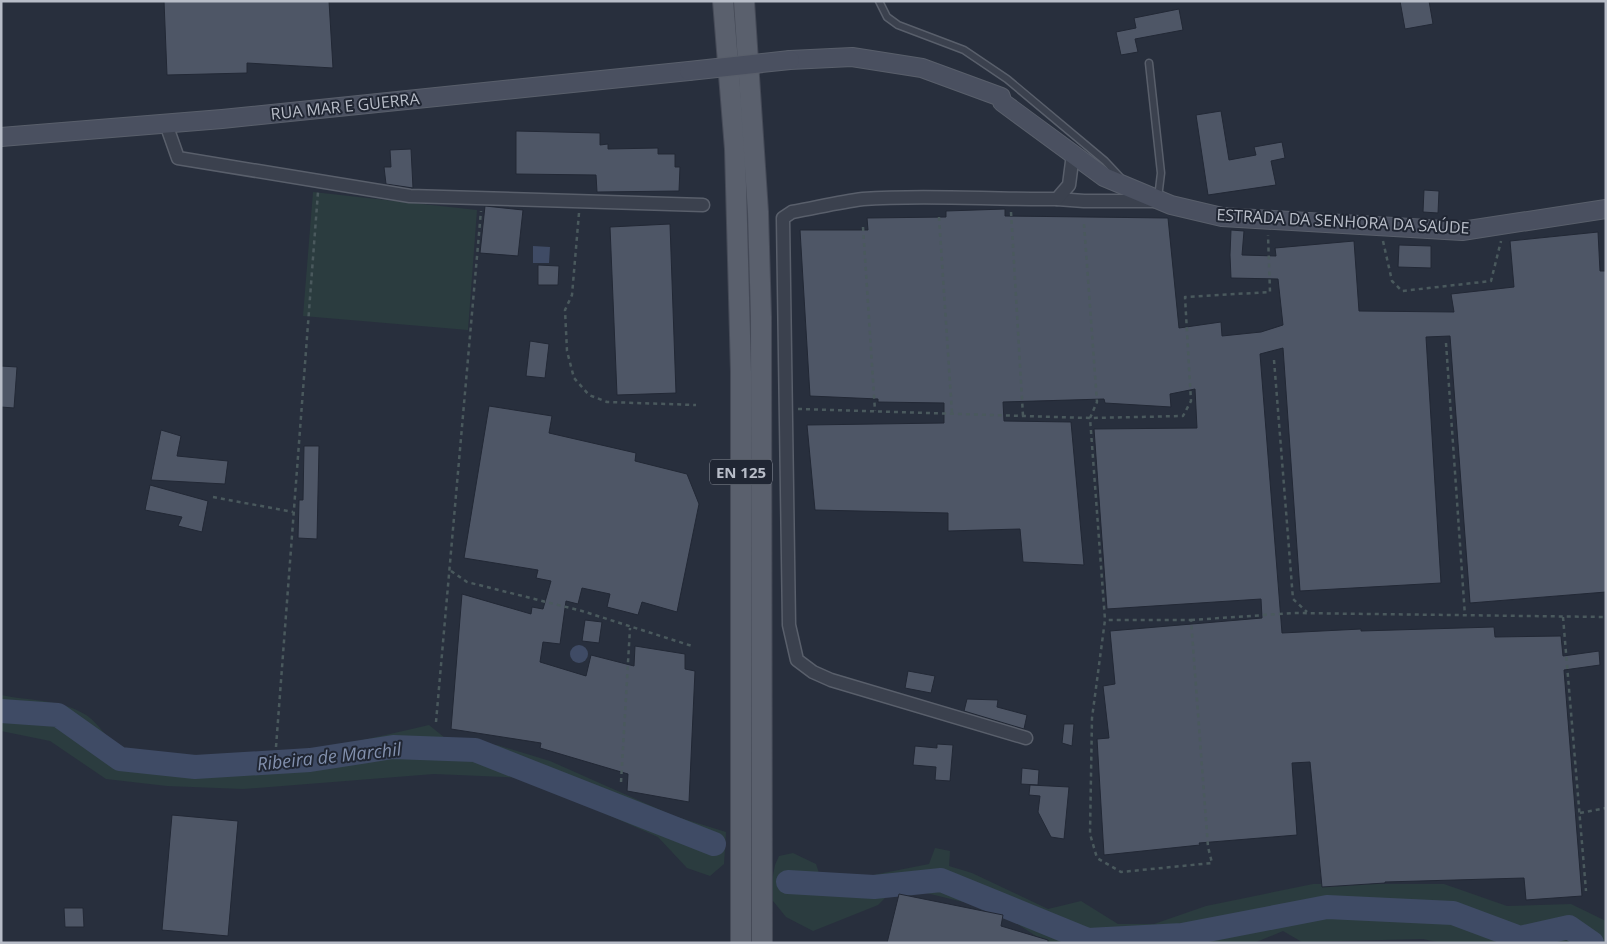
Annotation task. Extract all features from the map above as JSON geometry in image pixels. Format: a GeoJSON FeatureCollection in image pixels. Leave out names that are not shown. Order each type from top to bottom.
{"type":"FeatureCollection","features":[{"type":"Feature","properties":{"kind":"main road","name":"EN 125"},"geometry":{"type":"LineString","coordinates":[[723,1],[735,149],[741,363],[742,943]]}},
{"type":"Feature","properties":{"kind":"main road","name":"EN 125"},"geometry":{"type":"LineString","coordinates":[[744,1],[758,212],[761,316],[762,943]]}},
{"type":"Feature","properties":{"kind":"street","name":"ESTRADA DA SENHORA DA SAÚDE"},"geometry":{"type":"LineString","coordinates":[[790,60],[852,58],[922,68],[1001,97],[1002,102],[1104,177],[1160,200],[1222,217],[1462,231],[1606,209]]}},
{"type":"Feature","properties":{"kind":"street","name":"RUA MAR E GUERRA"},"geometry":{"type":"LineString","coordinates":[[1,137],[166,124],[790,60]]}},
{"type":"Feature","properties":{"kind":"street"},"geometry":{"type":"LineString","coordinates":[[166,124],[178,158],[410,196],[703,205]]}},
{"type":"Feature","properties":{"kind":"street"},"geometry":{"type":"LineString","coordinates":[[1057,199],[1069,185],[1073,154]]}},
{"type":"Feature","properties":{"kind":"street"},"geometry":{"type":"LineString","coordinates":[[1026,738],[831,680],[813,672],[798,660],[790,625],[783,218],[792,212],[862,200],[917,197],[1006,200],[1057,199],[1092,202],[1160,200]]}},
{"type":"Feature","properties":{"kind":"lane"},"geometry":{"type":"LineString","coordinates":[[879,1],[888,17],[898,25],[964,50],[1007,79],[1105,162],[1129,188]]}},
{"type":"Feature","properties":{"kind":"lane"},"geometry":{"type":"LineString","coordinates":[[1149,63],[1161,173],[1160,200]]}},
{"type":"Feature","properties":{"kind":"path"},"geometry":{"type":"LineString","coordinates":[[276,747],[319,181]]}},
{"type":"Feature","properties":{"kind":"path"},"geometry":{"type":"LineString","coordinates":[[436,722],[451,571],[482,198]]}},
{"type":"Feature","properties":{"kind":"path"},"geometry":{"type":"LineString","coordinates":[[580,202],[572,295],[565,310],[567,351],[574,378],[589,395],[607,402],[696,405]]}},
{"type":"Feature","properties":{"kind":"path"},"geometry":{"type":"LineString","coordinates":[[1011,212],[1023,416]]}},
{"type":"Feature","properties":{"kind":"path"},"geometry":{"type":"LineString","coordinates":[[939,217],[952,413]]}},
{"type":"Feature","properties":{"kind":"path"},"geometry":{"type":"LineString","coordinates":[[786,408],[1090,418],[1183,416],[1191,401],[1185,297],[1270,292],[1268,220]]}},
{"type":"Feature","properties":{"kind":"path"},"geometry":{"type":"LineString","coordinates":[[1084,224],[1097,402],[1090,418],[1104,620],[1092,718],[1090,834],[1097,858],[1121,872],[1212,863],[1208,847],[1191,620]]}},
{"type":"Feature","properties":{"kind":"path"},"geometry":{"type":"LineString","coordinates":[[1380,226],[1392,280],[1402,291],[1491,281],[1502,237]]}},
{"type":"Feature","properties":{"kind":"path"},"geometry":{"type":"LineString","coordinates":[[863,227],[876,411]]}},
{"type":"Feature","properties":{"kind":"path"},"geometry":{"type":"LineString","coordinates":[[1446,343],[1464,616]]}},
{"type":"Feature","properties":{"kind":"path"},"geometry":{"type":"LineString","coordinates":[[1274,360],[1293,599],[1308,614]]}},
{"type":"Feature","properties":{"kind":"path"},"geometry":{"type":"LineString","coordinates":[[213,497],[293,512]]}},
{"type":"Feature","properties":{"kind":"path"},"geometry":{"type":"LineString","coordinates":[[451,571],[467,582],[582,610],[630,628],[692,646]]}},
{"type":"Feature","properties":{"kind":"path"},"geometry":{"type":"LineString","coordinates":[[1104,620],[1191,620],[1308,614],[1606,617]]}},
{"type":"Feature","properties":{"kind":"path"},"geometry":{"type":"LineString","coordinates":[[1563,617],[1586,892]]}},
{"type":"Feature","properties":{"kind":"path"},"geometry":{"type":"LineString","coordinates":[[621,782],[630,628]]}},
{"type":"Feature","properties":{"kind":"path"},"geometry":{"type":"LineString","coordinates":[[1580,813],[1606,808]]}},
{"type":"Feature","properties":{"kind":"shaded area"},"geometry":{"type":"Polygon","coordinates":[[[313,192],[477,210],[468,330],[303,316],[313,192]]]}},
{"type":"Feature","properties":{"kind":"shaded area"},"geometry":{"type":"Polygon","coordinates":[[[1,695],[56,703],[76,710],[91,718],[115,744],[125,750],[161,756],[199,759],[238,758],[317,749],[429,725],[450,742],[497,745],[550,761],[674,816],[726,832],[724,864],[710,876],[687,868],[658,837],[525,778],[434,774],[243,789],[167,786],[106,779],[50,741],[1,731],[1,695]]]}},
{"type":"Feature","properties":{"kind":"shaded area"},"geometry":{"type":"Polygon","coordinates":[[[935,848],[950,851],[949,866],[972,873],[1048,909],[1081,901],[1118,924],[1154,924],[1206,906],[1313,884],[1444,884],[1507,906],[1571,904],[1606,921],[1606,943],[1441,943],[1423,939],[1302,942],[1283,931],[1254,943],[1050,943],[1042,940],[996,910],[918,891],[893,890],[878,905],[813,931],[786,917],[769,896],[775,865],[779,856],[793,853],[816,864],[820,876],[853,879],[929,864],[935,848]]]}},
{"type":"Feature","properties":{"kind":"water"},"geometry":{"type":"Polygon","coordinates":[[[533,246],[550,247],[549,263],[533,263],[533,246]]]}},
{"type":"Feature","properties":{"kind":"water"},"geometry":{"type":"Polygon","coordinates":[[[579,645],[585,648],[588,654],[585,660],[579,663],[573,660],[570,654],[573,648],[579,645]]]}},
{"type":"Feature","properties":{"kind":"building"},"geometry":{"type":"Polygon","coordinates":[[[164,1],[329,1],[333,68],[247,63],[247,73],[167,75],[164,1]]]}},
{"type":"Feature","properties":{"kind":"building"},"geometry":{"type":"Polygon","coordinates":[[[1400,1],[1429,1],[1433,24],[1405,29],[1400,1]]]}},
{"type":"Feature","properties":{"kind":"building"},"geometry":{"type":"Polygon","coordinates":[[[1179,9],[1183,30],[1135,39],[1138,52],[1121,55],[1116,32],[1136,28],[1134,18],[1179,9]]]}},
{"type":"Feature","properties":{"kind":"building"},"geometry":{"type":"Polygon","coordinates":[[[1221,111],[1229,160],[1256,155],[1254,147],[1282,142],[1285,158],[1271,161],[1276,185],[1208,195],[1196,115],[1221,111]]]}},
{"type":"Feature","properties":{"kind":"building"},"geometry":{"type":"Polygon","coordinates":[[[516,131],[600,133],[600,145],[608,144],[608,149],[658,148],[658,154],[675,154],[675,167],[680,167],[679,191],[597,192],[596,175],[516,174],[516,131]]]}},
{"type":"Feature","properties":{"kind":"building"},"geometry":{"type":"Polygon","coordinates":[[[411,149],[413,188],[386,184],[384,167],[391,167],[390,150],[411,149]]]}},
{"type":"Feature","properties":{"kind":"building"},"geometry":{"type":"Polygon","coordinates":[[[1424,190],[1439,191],[1438,213],[1423,212],[1424,190]]]}},
{"type":"Feature","properties":{"kind":"building"},"geometry":{"type":"Polygon","coordinates":[[[485,206],[523,210],[518,256],[480,253],[485,206]]]}},
{"type":"Feature","properties":{"kind":"building"},"geometry":{"type":"Polygon","coordinates":[[[1005,209],[1005,216],[1168,218],[1179,328],[1221,322],[1222,336],[1261,332],[1283,325],[1278,279],[1231,278],[1231,230],[1244,231],[1242,255],[1276,256],[1275,248],[1354,241],[1359,311],[1454,312],[1451,294],[1514,287],[1510,241],[1598,232],[1600,271],[1606,271],[1606,592],[1470,603],[1450,336],[1426,337],[1441,583],[1300,591],[1283,348],[1260,354],[1282,633],[1361,629],[1361,631],[1494,627],[1495,637],[1561,636],[1563,656],[1599,651],[1600,665],[1564,670],[1582,896],[1526,900],[1524,878],[1385,882],[1322,887],[1310,762],[1292,763],[1297,835],[1199,843],[1200,845],[1104,855],[1097,739],[1109,738],[1103,686],[1115,684],[1110,631],[1262,618],[1261,599],[1107,609],[1094,429],[1197,428],[1195,389],[1170,394],[1171,407],[1105,403],[1104,399],[1003,402],[1004,421],[1071,422],[1084,565],[1023,562],[1020,529],[948,531],[948,513],[815,510],[807,425],[944,423],[944,403],[878,402],[878,399],[810,396],[800,230],[868,230],[867,218],[946,217],[946,211],[1005,209]]]}},
{"type":"Feature","properties":{"kind":"building"},"geometry":{"type":"Polygon","coordinates":[[[670,224],[676,393],[617,395],[610,227],[670,224]]]}},
{"type":"Feature","properties":{"kind":"building"},"geometry":{"type":"Polygon","coordinates":[[[1399,245],[1431,246],[1431,268],[1398,267],[1399,245]]]}},
{"type":"Feature","properties":{"kind":"building"},"geometry":{"type":"Polygon","coordinates":[[[538,265],[559,266],[558,285],[538,285],[538,265]]]}},
{"type":"Feature","properties":{"kind":"building"},"geometry":{"type":"Polygon","coordinates":[[[530,341],[549,344],[545,378],[526,376],[530,341]]]}},
{"type":"Feature","properties":{"kind":"building"},"geometry":{"type":"Polygon","coordinates":[[[1,366],[17,367],[14,408],[1,407],[1,366]]]}},
{"type":"Feature","properties":{"kind":"building"},"geometry":{"type":"Polygon","coordinates":[[[489,406],[552,416],[549,433],[636,453],[635,461],[687,474],[699,504],[677,612],[642,602],[638,615],[607,607],[610,594],[582,588],[578,604],[566,601],[560,644],[543,642],[540,662],[586,676],[591,655],[634,666],[635,646],[685,654],[685,669],[695,671],[689,802],[627,791],[628,774],[540,748],[541,743],[451,729],[462,594],[531,614],[532,607],[543,609],[551,581],[536,578],[538,570],[464,558],[489,406]]]}},
{"type":"Feature","properties":{"kind":"building"},"geometry":{"type":"Polygon","coordinates":[[[161,430],[181,436],[177,456],[228,461],[225,484],[151,480],[161,430]]]}},
{"type":"Feature","properties":{"kind":"building"},"geometry":{"type":"Polygon","coordinates":[[[304,446],[319,446],[317,539],[298,538],[299,500],[303,500],[304,446]]]}},
{"type":"Feature","properties":{"kind":"building"},"geometry":{"type":"Polygon","coordinates":[[[150,485],[208,501],[202,532],[178,526],[182,517],[145,510],[150,485]]]}},
{"type":"Feature","properties":{"kind":"building"},"geometry":{"type":"Polygon","coordinates":[[[585,620],[602,622],[599,643],[582,641],[585,620]]]}},
{"type":"Feature","properties":{"kind":"building"},"geometry":{"type":"Polygon","coordinates":[[[908,671],[935,676],[931,693],[905,688],[908,671]]]}},
{"type":"Feature","properties":{"kind":"building"},"geometry":{"type":"Polygon","coordinates":[[[967,699],[998,700],[997,707],[1027,715],[1024,729],[964,711],[967,699]]]}},
{"type":"Feature","properties":{"kind":"building"},"geometry":{"type":"Polygon","coordinates":[[[1064,724],[1074,724],[1072,746],[1062,743],[1064,724]]]}},
{"type":"Feature","properties":{"kind":"building"},"geometry":{"type":"Polygon","coordinates":[[[937,744],[953,745],[950,781],[935,780],[936,767],[913,765],[915,746],[937,748],[937,744]]]}},
{"type":"Feature","properties":{"kind":"building"},"geometry":{"type":"Polygon","coordinates":[[[1022,768],[1039,770],[1038,785],[1021,784],[1022,768]]]}},
{"type":"Feature","properties":{"kind":"building"},"geometry":{"type":"Polygon","coordinates":[[[1030,785],[1069,787],[1064,839],[1051,837],[1038,812],[1040,796],[1029,795],[1030,785]]]}},
{"type":"Feature","properties":{"kind":"building"},"geometry":{"type":"Polygon","coordinates":[[[172,815],[238,821],[228,936],[162,930],[172,815]]]}},
{"type":"Feature","properties":{"kind":"building"},"geometry":{"type":"Polygon","coordinates":[[[899,894],[1003,915],[1001,926],[1048,940],[1048,943],[887,943],[899,894]]]}},
{"type":"Feature","properties":{"kind":"building"},"geometry":{"type":"Polygon","coordinates":[[[64,908],[83,908],[84,927],[65,927],[64,908]]]}},
{"type":"Feature","properties":{"kind":"waterway","name":"Ribeira de Marchil"},"geometry":{"type":"LineString","coordinates":[[1,711],[58,715],[120,759],[195,767],[310,760],[393,747],[475,750],[714,844]]}},
{"type":"Feature","properties":{"kind":"waterway","name":"Ribeira de Marchil"},"geometry":{"type":"LineString","coordinates":[[788,882],[874,887],[941,880],[1088,940],[1182,935],[1327,907],[1453,913],[1520,938],[1569,927],[1592,943]]}}]}
